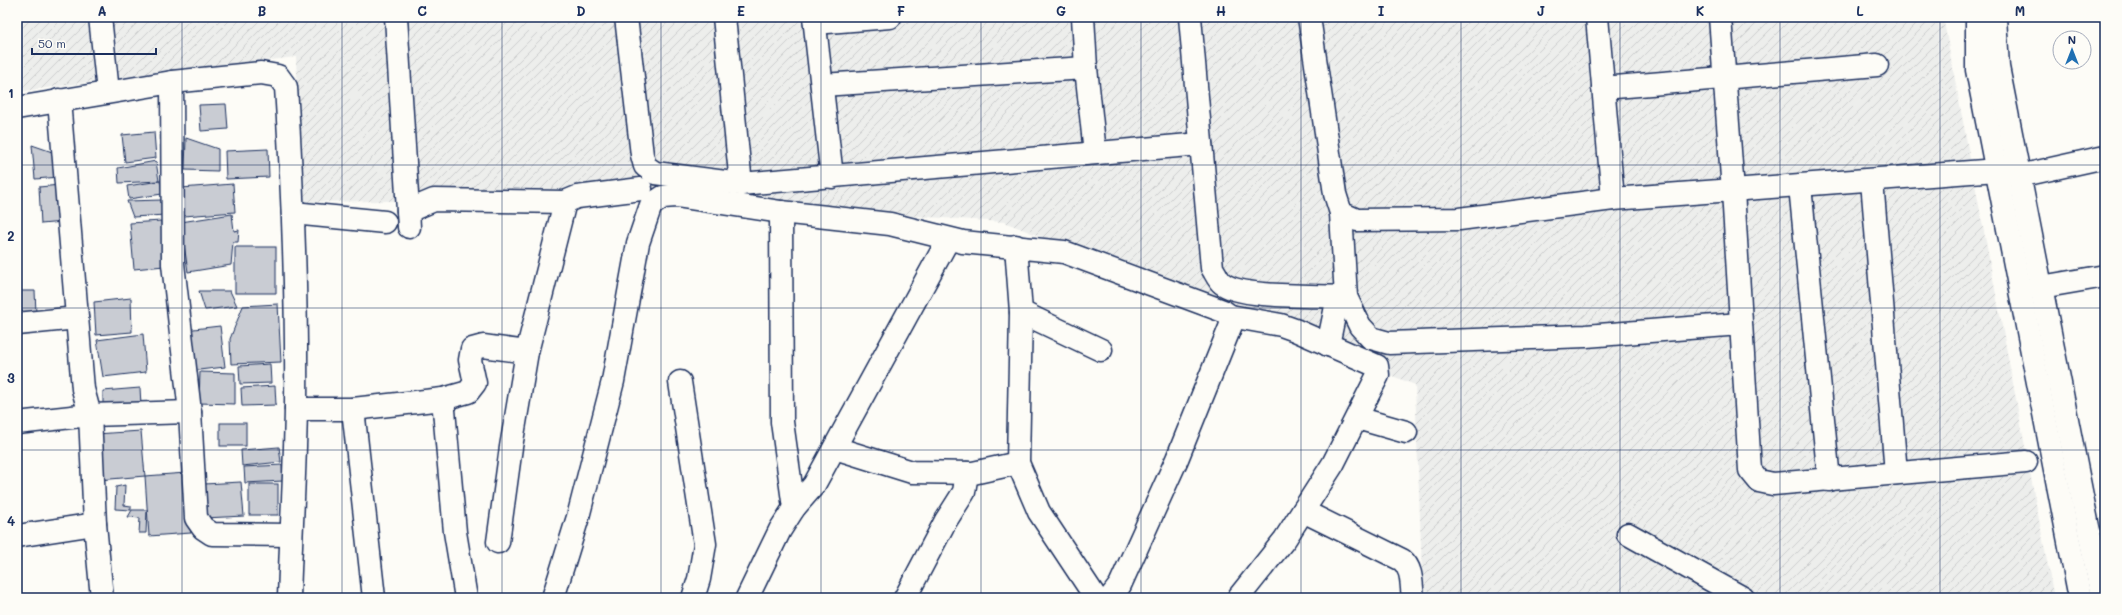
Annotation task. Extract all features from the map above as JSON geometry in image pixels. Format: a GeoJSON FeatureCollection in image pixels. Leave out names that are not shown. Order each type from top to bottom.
{"type":"FeatureCollection","features":[{"type":"Feature","properties":{"kind":"street"},"geometry":{"type":"LineString","coordinates":[[100,17],[108,92]]}},
{"type":"Feature","properties":{"kind":"street"},"geometry":{"type":"LineString","coordinates":[[396,17],[408,219],[434,200],[565,202],[577,197],[641,189]]}},
{"type":"Feature","properties":{"kind":"street"},"geometry":{"type":"LineString","coordinates":[[626,17],[642,155],[646,166],[655,173],[741,184],[1201,144]]}},
{"type":"Feature","properties":{"kind":"street"},"geometry":{"type":"LineString","coordinates":[[724,17],[741,184]]}},
{"type":"Feature","properties":{"kind":"street"},"geometry":{"type":"LineString","coordinates":[[832,177],[814,20],[890,17]]}},
{"type":"Feature","properties":{"kind":"street"},"geometry":{"type":"LineString","coordinates":[[1083,17],[1086,68],[1096,153]]}},
{"type":"Feature","properties":{"kind":"street"},"geometry":{"type":"LineString","coordinates":[[1190,17],[1212,268],[1222,283],[1233,289],[1251,293],[1342,297]]}},
{"type":"Feature","properties":{"kind":"street"},"geometry":{"type":"LineString","coordinates":[[1309,17],[1335,194],[1341,213],[1342,297],[1328,345]]}},
{"type":"Feature","properties":{"kind":"street"},"geometry":{"type":"LineString","coordinates":[[1597,17],[1613,199]]}},
{"type":"Feature","properties":{"kind":"street"},"geometry":{"type":"LineString","coordinates":[[1720,17],[1733,191],[1750,470],[1759,481],[1773,484],[2026,462]]}},
{"type":"Feature","properties":{"kind":"street"},"geometry":{"type":"LineString","coordinates":[[1977,17],[1977,70],[2080,598]]}},
{"type":"Feature","properties":{"kind":"street"},"geometry":{"type":"LineString","coordinates":[[1995,17],[1998,67],[2041,287],[2099,551],[2102,589]]}},
{"type":"Feature","properties":{"kind":"street"},"geometry":{"type":"LineString","coordinates":[[1603,88],[1877,65]]}},
{"type":"Feature","properties":{"kind":"street"},"geometry":{"type":"LineString","coordinates":[[822,85],[1086,68]]}},
{"type":"Feature","properties":{"kind":"street"},"geometry":{"type":"LineString","coordinates":[[17,108],[172,82],[261,73],[278,76],[286,87],[293,213],[296,409],[289,598]]}},
{"type":"Feature","properties":{"kind":"street"},"geometry":{"type":"LineString","coordinates":[[172,82],[172,264],[190,412],[196,518],[202,528],[212,534],[291,535]]}},
{"type":"Feature","properties":{"kind":"street"},"geometry":{"type":"LineString","coordinates":[[60,100],[83,389],[90,415],[95,524],[102,598]]}},
{"type":"Feature","properties":{"kind":"street"},"geometry":{"type":"LineString","coordinates":[[2019,176],[2105,157]]}},
{"type":"Feature","properties":{"kind":"street"},"geometry":{"type":"LineString","coordinates":[[1341,213],[1357,220],[1458,220],[1613,199],[1872,181],[1997,170]]}},
{"type":"Feature","properties":{"kind":"street"},"geometry":{"type":"LineString","coordinates":[[1872,181],[1896,473]]}},
{"type":"Feature","properties":{"kind":"street"},"geometry":{"type":"LineString","coordinates":[[1800,186],[1829,480]]}},
{"type":"Feature","properties":{"kind":"street"},"geometry":{"type":"LineString","coordinates":[[553,598],[578,517],[613,382],[638,243],[651,205],[664,197],[676,196],[781,212],[890,224],[948,240],[1064,252],[1226,314],[1281,325],[1377,366],[1378,375]]}},
{"type":"Feature","properties":{"kind":"street"},"geometry":{"type":"LineString","coordinates":[[498,542],[511,447],[527,352],[565,202]]}},
{"type":"Feature","properties":{"kind":"street"},"geometry":{"type":"LineString","coordinates":[[781,212],[782,422],[794,508]]}},
{"type":"Feature","properties":{"kind":"street"},"geometry":{"type":"LineString","coordinates":[[293,213],[385,222]]}},
{"type":"Feature","properties":{"kind":"street"},"geometry":{"type":"LineString","coordinates":[[747,598],[780,530],[794,508],[814,485],[948,240]]}},
{"type":"Feature","properties":{"kind":"street"},"geometry":{"type":"LineString","coordinates":[[1016,246],[1021,312],[1018,463],[1039,512],[1096,598]]}},
{"type":"Feature","properties":{"kind":"street"},"geometry":{"type":"LineString","coordinates":[[2041,287],[2105,276]]}},
{"type":"Feature","properties":{"kind":"street"},"geometry":{"type":"LineString","coordinates":[[1110,598],[1120,585],[1177,459],[1231,325],[1226,314],[1233,289]]}},
{"type":"Feature","properties":{"kind":"street"},"geometry":{"type":"LineString","coordinates":[[1342,297],[1371,338],[1389,343],[1586,336],[1740,324]]}},
{"type":"Feature","properties":{"kind":"street"},"geometry":{"type":"LineString","coordinates":[[1021,312],[1101,350]]}},
{"type":"Feature","properties":{"kind":"street"},"geometry":{"type":"LineString","coordinates":[[17,324],[77,318]]}},
{"type":"Feature","properties":{"kind":"street"},"geometry":{"type":"LineString","coordinates":[[296,409],[353,409],[443,399],[468,392],[475,383],[470,360],[472,349],[483,346],[527,352]]}},
{"type":"Feature","properties":{"kind":"street"},"geometry":{"type":"LineString","coordinates":[[1238,598],[1285,539],[1333,464],[1378,375],[1398,354]]}},
{"type":"Feature","properties":{"kind":"street"},"geometry":{"type":"LineString","coordinates":[[680,382],[705,544],[699,579],[693,598]]}},
{"type":"Feature","properties":{"kind":"street"},"geometry":{"type":"LineString","coordinates":[[443,399],[455,532],[466,598]]}},
{"type":"Feature","properties":{"kind":"street"},"geometry":{"type":"LineString","coordinates":[[353,409],[374,598]]}},
{"type":"Feature","properties":{"kind":"street"},"geometry":{"type":"LineString","coordinates":[[17,423],[90,415],[190,412]]}},
{"type":"Feature","properties":{"kind":"street"},"geometry":{"type":"LineString","coordinates":[[1357,418],[1406,432]]}},
{"type":"Feature","properties":{"kind":"street"},"geometry":{"type":"LineString","coordinates":[[835,448],[912,472],[967,473],[1018,463]]}},
{"type":"Feature","properties":{"kind":"street"},"geometry":{"type":"LineString","coordinates":[[905,598],[945,522],[964,492],[967,473]]}},
{"type":"Feature","properties":{"kind":"street"},"geometry":{"type":"LineString","coordinates":[[1303,511],[1402,560],[1407,564],[1410,572],[1413,598]]}},
{"type":"Feature","properties":{"kind":"street"},"geometry":{"type":"LineString","coordinates":[[17,536],[95,524]]}},
{"type":"Feature","properties":{"kind":"street"},"geometry":{"type":"LineString","coordinates":[[1628,534],[1743,598]]}},
{"type":"Feature","properties":{"kind":"shaded area"},"geometry":{"type":"Polygon","coordinates":[[[17,17],[1943,17],[2054,598],[1423,598],[1415,385],[1004,222],[638,198],[302,202],[296,57],[132,76],[17,92],[17,17]]]}},
{"type":"Feature","properties":{"kind":"building"},"geometry":{"type":"Polygon","coordinates":[[[226,104],[228,129],[201,131],[199,105],[226,104]]]}},
{"type":"Feature","properties":{"kind":"building"},"geometry":{"type":"Polygon","coordinates":[[[154,132],[156,158],[125,162],[122,135],[154,132]]]}},
{"type":"Feature","properties":{"kind":"building"},"geometry":{"type":"Polygon","coordinates":[[[186,138],[218,149],[218,171],[185,170],[186,138]]]}},
{"type":"Feature","properties":{"kind":"building"},"geometry":{"type":"Polygon","coordinates":[[[32,145],[58,154],[60,177],[35,179],[32,145]]]}},
{"type":"Feature","properties":{"kind":"building"},"geometry":{"type":"Polygon","coordinates":[[[268,149],[269,177],[226,179],[225,151],[268,149]]]}},
{"type":"Feature","properties":{"kind":"building"},"geometry":{"type":"Polygon","coordinates":[[[156,161],[159,181],[119,183],[118,168],[156,161]]]}},
{"type":"Feature","properties":{"kind":"building"},"geometry":{"type":"Polygon","coordinates":[[[160,181],[162,194],[129,199],[127,186],[160,181]]]}},
{"type":"Feature","properties":{"kind":"building"},"geometry":{"type":"Polygon","coordinates":[[[233,184],[235,212],[184,216],[181,188],[233,184]]]}},
{"type":"Feature","properties":{"kind":"building"},"geometry":{"type":"Polygon","coordinates":[[[60,185],[63,222],[41,224],[39,187],[60,185]]]}},
{"type":"Feature","properties":{"kind":"building"},"geometry":{"type":"Polygon","coordinates":[[[162,200],[165,215],[133,217],[127,201],[162,200]]]}},
{"type":"Feature","properties":{"kind":"building"},"geometry":{"type":"Polygon","coordinates":[[[232,214],[234,231],[239,230],[238,242],[233,242],[231,265],[188,272],[181,222],[232,214]]]}},
{"type":"Feature","properties":{"kind":"building"},"geometry":{"type":"Polygon","coordinates":[[[161,221],[164,266],[134,269],[130,223],[161,221]]]}},
{"type":"Feature","properties":{"kind":"building"},"geometry":{"type":"Polygon","coordinates":[[[235,247],[276,247],[276,293],[235,293],[235,247]]]}},
{"type":"Feature","properties":{"kind":"building"},"geometry":{"type":"Polygon","coordinates":[[[17,291],[35,291],[36,313],[17,313],[17,291]]]}},
{"type":"Feature","properties":{"kind":"building"},"geometry":{"type":"Polygon","coordinates":[[[199,291],[230,291],[237,306],[205,310],[199,291]]]}},
{"type":"Feature","properties":{"kind":"building"},"geometry":{"type":"Polygon","coordinates":[[[131,298],[132,332],[96,335],[94,302],[131,298]]]}},
{"type":"Feature","properties":{"kind":"building"},"geometry":{"type":"Polygon","coordinates":[[[278,304],[281,362],[231,364],[230,339],[243,306],[278,304]]]}},
{"type":"Feature","properties":{"kind":"building"},"geometry":{"type":"Polygon","coordinates":[[[220,326],[225,367],[190,371],[185,330],[220,326]]]}},
{"type":"Feature","properties":{"kind":"building"},"geometry":{"type":"Polygon","coordinates":[[[143,334],[146,372],[103,377],[97,340],[143,334]]]}},
{"type":"Feature","properties":{"kind":"building"},"geometry":{"type":"Polygon","coordinates":[[[270,364],[271,383],[240,384],[239,366],[270,364]]]}},
{"type":"Feature","properties":{"kind":"building"},"geometry":{"type":"Polygon","coordinates":[[[200,372],[235,373],[235,404],[199,403],[200,372]]]}},
{"type":"Feature","properties":{"kind":"building"},"geometry":{"type":"Polygon","coordinates":[[[275,386],[276,405],[242,406],[241,388],[275,386]]]}},
{"type":"Feature","properties":{"kind":"building"},"geometry":{"type":"Polygon","coordinates":[[[140,388],[141,405],[103,407],[103,391],[140,388]]]}},
{"type":"Feature","properties":{"kind":"building"},"geometry":{"type":"Polygon","coordinates":[[[220,423],[246,423],[246,446],[220,446],[220,423]]]}},
{"type":"Feature","properties":{"kind":"building"},"geometry":{"type":"Polygon","coordinates":[[[141,431],[145,476],[99,480],[96,434],[141,431]]]}},
{"type":"Feature","properties":{"kind":"building"},"geometry":{"type":"Polygon","coordinates":[[[279,447],[281,462],[242,466],[241,450],[279,447]]]}},
{"type":"Feature","properties":{"kind":"building"},"geometry":{"type":"Polygon","coordinates":[[[282,465],[283,481],[245,483],[244,467],[282,465]]]}},
{"type":"Feature","properties":{"kind":"building"},"geometry":{"type":"Polygon","coordinates":[[[186,473],[191,533],[149,536],[145,476],[186,473]]]}},
{"type":"Feature","properties":{"kind":"building"},"geometry":{"type":"Polygon","coordinates":[[[241,482],[244,516],[205,518],[204,484],[241,482]]]}},
{"type":"Feature","properties":{"kind":"building"},"geometry":{"type":"Polygon","coordinates":[[[249,484],[278,484],[278,515],[249,515],[249,484]]]}},
{"type":"Feature","properties":{"kind":"building"},"geometry":{"type":"Polygon","coordinates":[[[125,485],[124,505],[131,506],[131,510],[115,509],[116,487],[125,485]]]}},
{"type":"Feature","properties":{"kind":"building"},"geometry":{"type":"Polygon","coordinates":[[[132,510],[147,510],[146,533],[139,533],[140,518],[128,517],[132,510]]]}}]}
